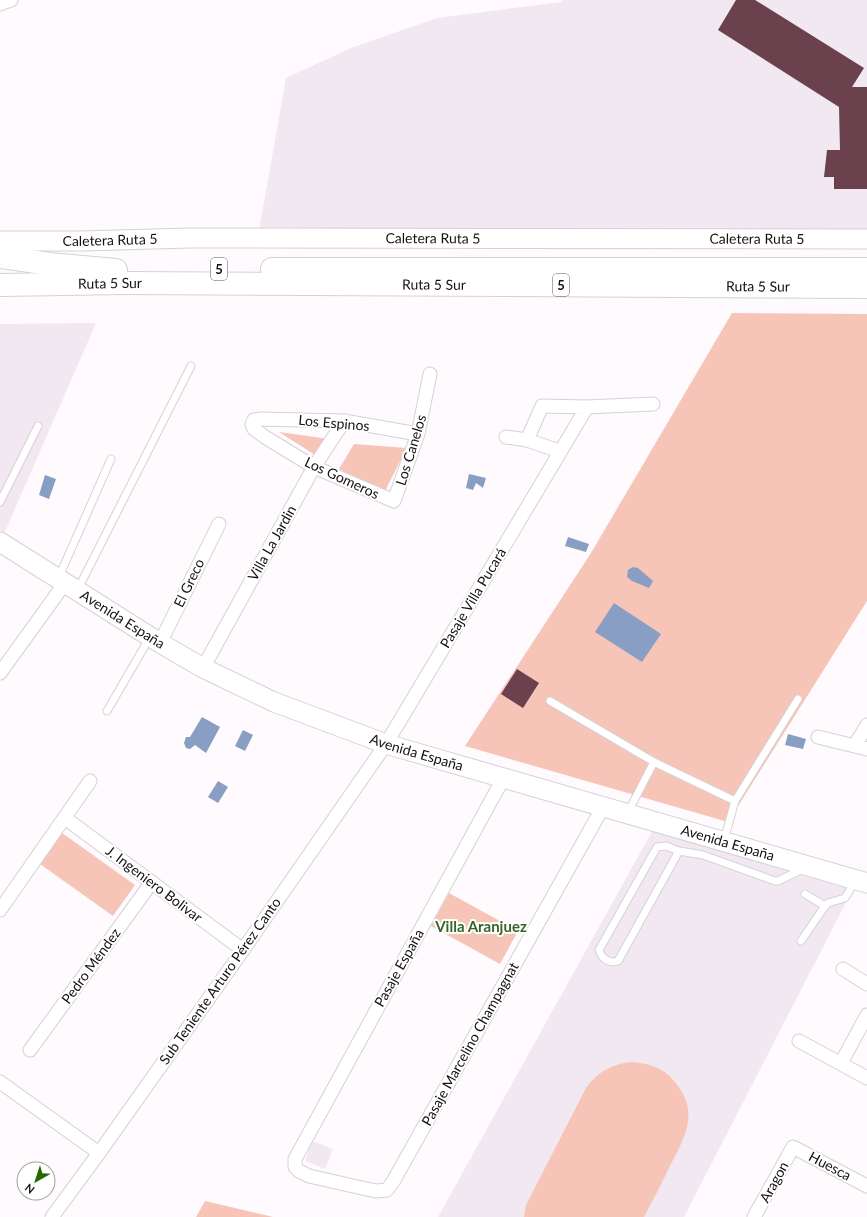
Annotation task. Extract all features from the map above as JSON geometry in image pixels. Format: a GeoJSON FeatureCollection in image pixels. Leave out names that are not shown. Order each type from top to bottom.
{"type":"FeatureCollection","features":[{"type":"Feature","properties":{"kind":"highway"},"geometry":{"type":"LineString","coordinates":[[0,257],[122,277]]}},
{"type":"Feature","properties":{"kind":"highway","name":"Ruta 5 Sur"},"geometry":{"type":"LineString","coordinates":[[0,285],[122,277],[867,269]]}},
{"type":"Feature","properties":{"kind":"highway","name":"Ruta 5 Sur"},"geometry":{"type":"LineString","coordinates":[[0,271],[122,277],[867,287]]}},
{"type":"Feature","properties":{"kind":"highway"},"geometry":{"type":"LineString","coordinates":[[0,297],[122,277]]}},
{"type":"Feature","properties":{"kind":"main road","name":"Caletera Ruta 5"},"geometry":{"type":"LineString","coordinates":[[0,241],[81,241],[190,238],[867,239]]}},
{"type":"Feature","properties":{"kind":"main road","name":"Avenida España"},"geometry":{"type":"LineString","coordinates":[[4,547],[203,668],[274,702],[386,744],[861,881]]}},
{"type":"Feature","properties":{"kind":"street"},"geometry":{"type":"LineString","coordinates":[[0,4],[11,0]]}},
{"type":"Feature","properties":{"kind":"street","name":"Los Canelos"},"geometry":{"type":"LineString","coordinates":[[394,501],[418,434],[430,374]]}},
{"type":"Feature","properties":{"kind":"street"},"geometry":{"type":"LineString","coordinates":[[527,440],[542,406],[587,407],[653,404]]}},
{"type":"Feature","properties":{"kind":"street","name":"Pasaje Villa Pucará"},"geometry":{"type":"LineString","coordinates":[[386,744],[587,407]]}},
{"type":"Feature","properties":{"kind":"street","name":"Los Espinos"},"geometry":{"type":"LineString","coordinates":[[252,424],[254,420],[260,419],[344,421],[418,434]]}},
{"type":"Feature","properties":{"kind":"street","name":"Villa La Jardin"},"geometry":{"type":"LineString","coordinates":[[203,668],[314,467],[344,421]]}},
{"type":"Feature","properties":{"kind":"street","name":"Los Gomeros"},"geometry":{"type":"LineString","coordinates":[[252,424],[254,429],[265,437],[314,467],[394,501]]}},
{"type":"Feature","properties":{"kind":"street"},"geometry":{"type":"LineString","coordinates":[[506,437],[527,440],[559,452]]}},
{"type":"Feature","properties":{"kind":"street","name":"El Greco"},"geometry":{"type":"LineString","coordinates":[[155,640],[218,524]]}},
{"type":"Feature","properties":{"kind":"street"},"geometry":{"type":"LineString","coordinates":[[0,673],[66,584]]}},
{"type":"Feature","properties":{"kind":"street"},"geometry":{"type":"LineString","coordinates":[[818,737],[861,747],[867,725]]}},
{"type":"Feature","properties":{"kind":"street","name":"Sub Teniente Arturo Pérez Canto"},"geometry":{"type":"LineString","coordinates":[[52,1217],[243,950],[386,744]]}},
{"type":"Feature","properties":{"kind":"street","name":"Pasaje España"},"geometry":{"type":"LineString","coordinates":[[295,1159],[487,808],[505,778]]}},
{"type":"Feature","properties":{"kind":"street"},"geometry":{"type":"LineString","coordinates":[[0,910],[90,781]]}},
{"type":"Feature","properties":{"kind":"street","name":"Pasaje Marcelino Champagnat"},"geometry":{"type":"LineString","coordinates":[[295,1159],[295,1167],[299,1171],[309,1176],[362,1188],[387,1190],[604,807]]}},
{"type":"Feature","properties":{"kind":"street","name":"J. Ingeniero Bolivar"},"geometry":{"type":"LineString","coordinates":[[65,818],[243,950]]}},
{"type":"Feature","properties":{"kind":"street","name":"Pedro Méndez"},"geometry":{"type":"LineString","coordinates":[[30,1050],[152,882]]}},
{"type":"Feature","properties":{"kind":"street"},"geometry":{"type":"LineString","coordinates":[[843,969],[867,984]]}},
{"type":"Feature","properties":{"kind":"street"},"geometry":{"type":"LineString","coordinates":[[841,1063],[867,1016]]}},
{"type":"Feature","properties":{"kind":"street"},"geometry":{"type":"LineString","coordinates":[[799,1041],[867,1078]]}},
{"type":"Feature","properties":{"kind":"street"},"geometry":{"type":"LineString","coordinates":[[0,1082],[99,1153]]}},
{"type":"Feature","properties":{"kind":"street","name":"Huesca"},"geometry":{"type":"LineString","coordinates":[[793,1147],[867,1186]]}},
{"type":"Feature","properties":{"kind":"street","name":"Aragon"},"geometry":{"type":"LineString","coordinates":[[754,1217],[793,1147]]}},
{"type":"Feature","properties":{"kind":"lane"},"geometry":{"type":"LineString","coordinates":[[66,584],[192,366]]}},
{"type":"Feature","properties":{"kind":"lane"},"geometry":{"type":"LineString","coordinates":[[0,502],[38,426]]}},
{"type":"Feature","properties":{"kind":"lane"},"geometry":{"type":"LineString","coordinates":[[66,584],[111,459]]}},
{"type":"Feature","properties":{"kind":"lane"},"geometry":{"type":"LineString","coordinates":[[107,711],[155,640]]}},
{"type":"Feature","properties":{"kind":"lane"},"geometry":{"type":"LineString","coordinates":[[724,842],[735,801],[798,699]]}},
{"type":"Feature","properties":{"kind":"lane"},"geometry":{"type":"LineString","coordinates":[[550,701],[654,762],[735,801]]}},
{"type":"Feature","properties":{"kind":"lane"},"geometry":{"type":"LineString","coordinates":[[627,814],[654,762]]}},
{"type":"Feature","properties":{"kind":"lane"},"geometry":{"type":"LineString","coordinates":[[679,851],[618,961],[614,962],[603,958],[599,950],[655,850],[660,846],[666,846],[679,851],[704,855],[775,881],[809,866]]}},
{"type":"Feature","properties":{"kind":"lane"},"geometry":{"type":"LineString","coordinates":[[801,941],[828,903],[846,898],[861,881]]}},
{"type":"Feature","properties":{"kind":"lane"},"geometry":{"type":"LineString","coordinates":[[804,894],[825,906]]}},
{"type":"Feature","properties":{"kind":"shaded area"},"geometry":{"type":"Polygon","coordinates":[[[562,0],[867,0],[867,231],[258,236],[286,78],[351,48],[437,18],[561,2],[562,0]]]}},
{"type":"Feature","properties":{"kind":"shaded area"},"geometry":{"type":"Polygon","coordinates":[[[732,313],[867,314],[867,601],[728,822],[465,746],[591,553],[732,313]]]}},
{"type":"Feature","properties":{"kind":"shaded area"},"geometry":{"type":"Polygon","coordinates":[[[96,323],[4,534],[0,531],[0,324],[96,323]]]}},
{"type":"Feature","properties":{"kind":"shaded area"},"geometry":{"type":"Polygon","coordinates":[[[279,432],[336,440],[323,460],[279,432]]]}},
{"type":"Feature","properties":{"kind":"shaded area"},"geometry":{"type":"Polygon","coordinates":[[[354,444],[407,448],[385,491],[339,469],[354,444]]]}},
{"type":"Feature","properties":{"kind":"shaded area"},"geometry":{"type":"Polygon","coordinates":[[[654,828],[853,889],[684,1217],[438,1217],[654,828]]]}},
{"type":"Feature","properties":{"kind":"shaded area"},"geometry":{"type":"Polygon","coordinates":[[[62,833],[135,885],[113,916],[40,864],[62,833]]]}},
{"type":"Feature","properties":{"kind":"shaded area"},"geometry":{"type":"Polygon","coordinates":[[[449,893],[518,931],[500,964],[431,926],[449,893]]]}},
{"type":"Feature","properties":{"kind":"shaded area"},"geometry":{"type":"Polygon","coordinates":[[[631,1062],[643,1063],[660,1069],[670,1076],[682,1092],[687,1103],[689,1114],[685,1135],[644,1217],[524,1217],[526,1205],[590,1082],[600,1073],[611,1067],[631,1062]]]}},
{"type":"Feature","properties":{"kind":"shaded area"},"geometry":{"type":"Polygon","coordinates":[[[312,1141],[333,1149],[325,1169],[305,1161],[312,1141]]]}},
{"type":"Feature","properties":{"kind":"shaded area"},"geometry":{"type":"Polygon","coordinates":[[[205,1201],[273,1217],[196,1217],[205,1201]]]}},
{"type":"Feature","properties":{"kind":"water"},"geometry":{"type":"Polygon","coordinates":[[[469,474],[486,478],[483,488],[476,483],[473,490],[466,488],[469,474]]]}},
{"type":"Feature","properties":{"kind":"water"},"geometry":{"type":"Polygon","coordinates":[[[45,475],[56,479],[49,499],[39,495],[45,475]]]}},
{"type":"Feature","properties":{"kind":"water"},"geometry":{"type":"Polygon","coordinates":[[[568,537],[589,544],[586,552],[565,546],[568,537]]]}},
{"type":"Feature","properties":{"kind":"water"},"geometry":{"type":"Polygon","coordinates":[[[633,567],[638,568],[653,581],[649,588],[632,581],[627,577],[628,570],[633,567]]]}},
{"type":"Feature","properties":{"kind":"water"},"geometry":{"type":"Polygon","coordinates":[[[614,603],[661,634],[642,662],[595,632],[614,603]]]}},
{"type":"Feature","properties":{"kind":"water"},"geometry":{"type":"Polygon","coordinates":[[[202,717],[220,727],[206,753],[195,745],[190,749],[186,748],[184,743],[186,737],[190,737],[202,717]]]}},
{"type":"Feature","properties":{"kind":"water"},"geometry":{"type":"Polygon","coordinates":[[[243,730],[253,735],[245,751],[235,746],[243,730]]]}},
{"type":"Feature","properties":{"kind":"water"},"geometry":{"type":"Polygon","coordinates":[[[788,734],[806,739],[803,749],[785,745],[788,734]]]}},
{"type":"Feature","properties":{"kind":"water"},"geometry":{"type":"Polygon","coordinates":[[[218,781],[228,787],[218,803],[208,797],[218,781]]]}},
{"type":"Feature","properties":{"kind":"building"},"geometry":{"type":"Polygon","coordinates":[[[736,0],[755,0],[864,68],[852,87],[867,87],[867,189],[834,189],[834,177],[824,177],[827,150],[840,150],[839,107],[718,30],[736,0]]]}},
{"type":"Feature","properties":{"kind":"building"},"geometry":{"type":"Polygon","coordinates":[[[517,669],[539,683],[523,708],[501,694],[517,669]]]}},
{"type":"Feature","properties":{"kind":"district","name":"Villa Aranjuez"},"geometry":{"type":"Point","coordinates":[481,927]}}]}
